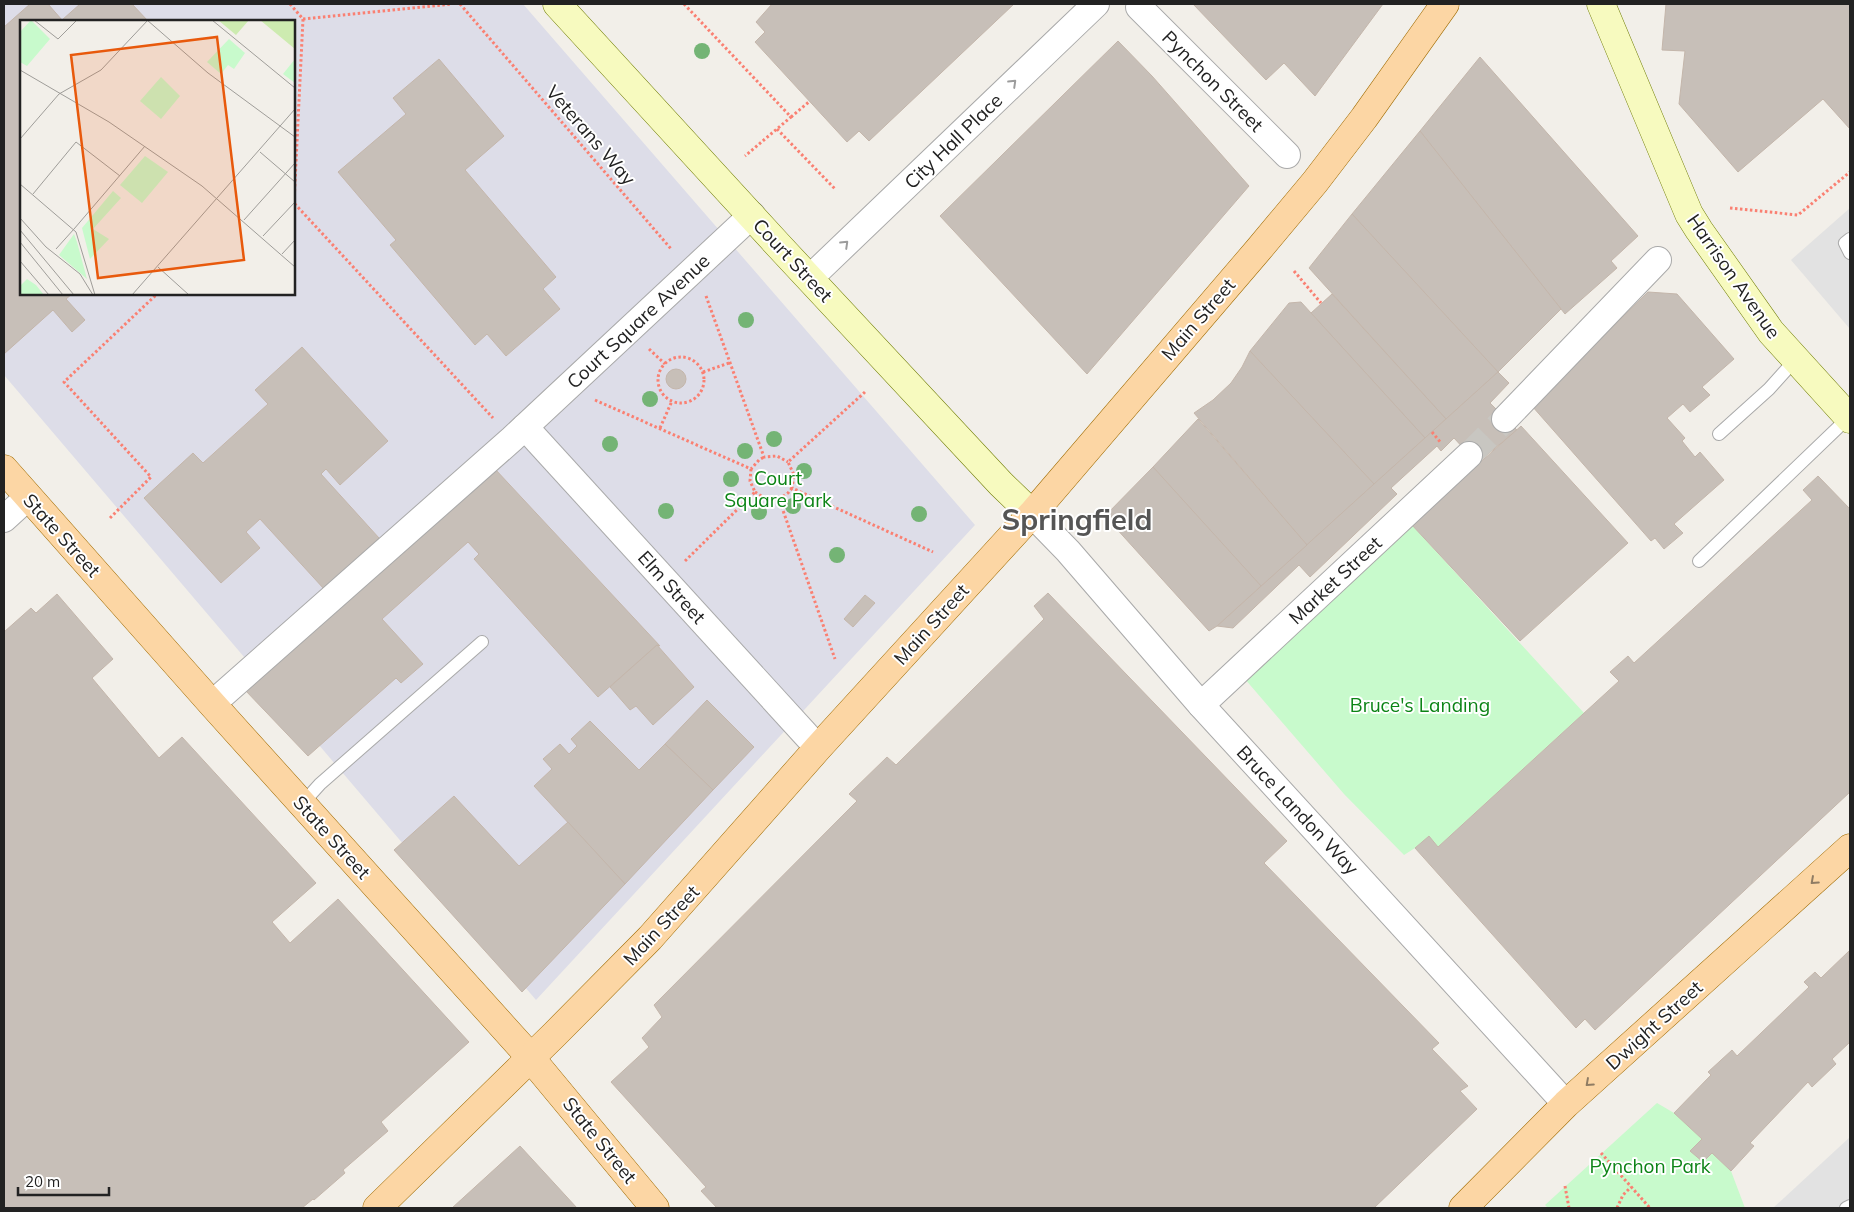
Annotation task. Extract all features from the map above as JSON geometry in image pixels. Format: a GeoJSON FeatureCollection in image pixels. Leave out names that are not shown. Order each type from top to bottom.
{"type":"FeatureCollection","features":[{"type":"Feature","properties":{"kind":"main road","name":"Court Street"},"geometry":{"type":"LineString","coordinates":[[557,4],[1001,484],[1032,514]]}},
{"type":"Feature","properties":{"kind":"main road","name":"Main Street"},"geometry":{"type":"LineString","coordinates":[[377,1208],[531,1058],[650,938],[818,748],[1032,514],[1315,182],[1364,118],[1444,4]]}},
{"type":"Feature","properties":{"kind":"main road","name":"Harrison Avenue"},"geometry":{"type":"LineString","coordinates":[[1601,4],[1689,214],[1698,230],[1771,332],[1849,418]]}},
{"type":"Feature","properties":{"kind":"main road","name":"State Street"},"geometry":{"type":"LineString","coordinates":[[4,469],[212,704],[531,1058],[655,1208]]}},
{"type":"Feature","properties":{"kind":"main road","name":"Dwight Street"},"geometry":{"type":"LineString","coordinates":[[1463,1208],[1566,1104],[1850,848]]}},
{"type":"Feature","properties":{"kind":"street","name":"City Hall Place"},"geometry":{"type":"LineString","coordinates":[[810,278],[1096,4]]}},
{"type":"Feature","properties":{"kind":"street","name":"Pynchon Street"},"geometry":{"type":"LineString","coordinates":[[1139,7],[1287,155]]}},
{"type":"Feature","properties":{"kind":"street","name":"Court Square Avenue"},"geometry":{"type":"LineString","coordinates":[[212,704],[572,383],[696,278],[752,215]]}},
{"type":"Feature","properties":{"kind":"street"},"geometry":{"type":"LineString","coordinates":[[1505,419],[1658,260]]}},
{"type":"Feature","properties":{"kind":"street","name":"Elm Street"},"geometry":{"type":"LineString","coordinates":[[518,433],[666,581],[818,748]]}},
{"type":"Feature","properties":{"kind":"street","name":"Market Street"},"geometry":{"type":"LineString","coordinates":[[1201,705],[1469,455]]}},
{"type":"Feature","properties":{"kind":"street"},"geometry":{"type":"LineString","coordinates":[[4,518],[28,497]]}},
{"type":"Feature","properties":{"kind":"street","name":"Bruce Landon Way"},"geometry":{"type":"LineString","coordinates":[[1032,514],[1068,551],[1201,705],[1566,1104]]}},
{"type":"Feature","properties":{"kind":"lane"},"geometry":{"type":"LineString","coordinates":[[1850,239],[1845,243],[1850,253]]}},
{"type":"Feature","properties":{"kind":"lane"},"geometry":{"type":"LineString","coordinates":[[1719,434],[1769,389],[1796,359]]}},
{"type":"Feature","properties":{"kind":"lane"},"geometry":{"type":"LineString","coordinates":[[1699,561],[1849,418]]}},
{"type":"Feature","properties":{"kind":"lane"},"geometry":{"type":"LineString","coordinates":[[302,804],[320,784],[482,642]]}},
{"type":"Feature","properties":{"kind":"lane"},"geometry":{"type":"LineString","coordinates":[[1846,1208],[1850,1205]]}},
{"type":"Feature","properties":{"kind":"path"},"geometry":{"type":"LineString","coordinates":[[290,4],[303,19],[295,162]]}},
{"type":"Feature","properties":{"kind":"path"},"geometry":{"type":"LineString","coordinates":[[303,19],[452,4]]}},
{"type":"Feature","properties":{"kind":"path","name":"Veterans Way"},"geometry":{"type":"LineString","coordinates":[[460,4],[696,278]]}},
{"type":"Feature","properties":{"kind":"path"},"geometry":{"type":"LineString","coordinates":[[684,4],[791,117]]}},
{"type":"Feature","properties":{"kind":"path"},"geometry":{"type":"LineString","coordinates":[[745,156],[810,101]]}},
{"type":"Feature","properties":{"kind":"path"},"geometry":{"type":"LineString","coordinates":[[777,128],[836,190]]}},
{"type":"Feature","properties":{"kind":"path"},"geometry":{"type":"LineString","coordinates":[[1730,208],[1798,215],[1850,172]]}},
{"type":"Feature","properties":{"kind":"path"},"geometry":{"type":"LineString","coordinates":[[295,204],[518,433]]}},
{"type":"Feature","properties":{"kind":"path"},"geometry":{"type":"LineString","coordinates":[[1294,271],[1321,303]]}},
{"type":"Feature","properties":{"kind":"path"},"geometry":{"type":"LineString","coordinates":[[696,278],[764,457]]}},
{"type":"Feature","properties":{"kind":"path"},"geometry":{"type":"LineString","coordinates":[[110,518],[151,477],[64,382],[156,295]]}},
{"type":"Feature","properties":{"kind":"path"},"geometry":{"type":"LineString","coordinates":[[686,357],[699,365],[703,372],[703,387],[700,394],[694,399],[679,403],[672,401],[666,397],[659,384],[661,370],[671,359],[686,357]]}},
{"type":"Feature","properties":{"kind":"path"},"geometry":{"type":"LineString","coordinates":[[703,372],[729,363]]}},
{"type":"Feature","properties":{"kind":"path"},"geometry":{"type":"LineString","coordinates":[[572,383],[589,398],[751,469]]}},
{"type":"Feature","properties":{"kind":"path"},"geometry":{"type":"LineString","coordinates":[[788,462],[865,392]]}},
{"type":"Feature","properties":{"kind":"path"},"geometry":{"type":"LineString","coordinates":[[660,428],[672,401]]}},
{"type":"Feature","properties":{"kind":"path"},"geometry":{"type":"LineString","coordinates":[[777,456],[788,462],[794,475],[792,488],[788,493],[779,499],[766,499],[755,492],[750,482],[751,469],[759,460],[764,457],[777,456]]}},
{"type":"Feature","properties":{"kind":"path"},"geometry":{"type":"LineString","coordinates":[[792,488],[933,552]]}},
{"type":"Feature","properties":{"kind":"path"},"geometry":{"type":"LineString","coordinates":[[666,581],[755,492]]}},
{"type":"Feature","properties":{"kind":"path"},"geometry":{"type":"LineString","coordinates":[[779,499],[835,658]]}},
{"type":"Feature","properties":{"kind":"path"},"geometry":{"type":"LineString","coordinates":[[1601,1153],[1650,1208]]}},
{"type":"Feature","properties":{"kind":"path"},"geometry":{"type":"LineString","coordinates":[[1565,1186],[1569,1208]]}},
{"type":"Feature","properties":{"kind":"path"},"geometry":{"type":"LineString","coordinates":[[1617,1208],[1623,1195],[1631,1186]]}},
{"type":"Feature","properties":{"kind":"green space","name":"Bruce's Landing"},"geometry":{"type":"Polygon","coordinates":[[[1411,524],[1584,713],[1438,847],[1429,837],[1404,855],[1344,794],[1238,671],[1411,524]]]}},
{"type":"Feature","properties":{"kind":"green space","name":"Pynchon Park"},"geometry":{"type":"Polygon","coordinates":[[[1657,1103],[1674,1113],[1702,1139],[1691,1151],[1703,1162],[1712,1153],[1731,1171],[1745,1208],[1548,1208],[1545,1205],[1657,1103]]]}},
{"type":"Feature","properties":{"kind":"shaded area"},"geometry":{"type":"Polygon","coordinates":[[[4,4],[523,4],[975,525],[536,1000],[4,375],[4,4]]]}},
{"type":"Feature","properties":{"kind":"shaded area"},"geometry":{"type":"Polygon","coordinates":[[[1850,208],[1850,329],[1791,260],[1850,208]]]}},
{"type":"Feature","properties":{"kind":"shaded area"},"geometry":{"type":"Polygon","coordinates":[[[1850,1137],[1850,1208],[1773,1208],[1850,1137]]]}},
{"type":"Feature","properties":{"kind":"building"},"geometry":{"type":"Polygon","coordinates":[[[30,4],[48,4],[62,20],[20,20],[20,295],[71,295],[66,299],[85,320],[72,332],[53,310],[4,354],[4,27],[30,4]]]}},
{"type":"Feature","properties":{"kind":"building"},"geometry":{"type":"Polygon","coordinates":[[[80,4],[132,4],[147,20],[62,20],[80,4]]]}},
{"type":"Feature","properties":{"kind":"building"},"geometry":{"type":"Polygon","coordinates":[[[772,4],[1014,4],[869,141],[859,131],[847,142],[755,42],[765,32],[756,22],[772,4]]]}},
{"type":"Feature","properties":{"kind":"building"},"geometry":{"type":"Polygon","coordinates":[[[1193,4],[1383,4],[1315,96],[1284,63],[1266,80],[1193,4]]]}},
{"type":"Feature","properties":{"kind":"building"},"geometry":{"type":"Polygon","coordinates":[[[1666,4],[1850,4],[1850,129],[1823,99],[1738,172],[1679,104],[1685,51],[1662,50],[1666,4]]]}},
{"type":"Feature","properties":{"kind":"building"},"geometry":{"type":"Polygon","coordinates":[[[1118,41],[1152,76],[1249,186],[1087,374],[940,216],[1118,41]]]}},
{"type":"Feature","properties":{"kind":"building"},"geometry":{"type":"Polygon","coordinates":[[[1480,57],[1638,236],[1611,261],[1617,268],[1565,314],[1420,131],[1480,57]]]}},
{"type":"Feature","properties":{"kind":"building"},"geometry":{"type":"Polygon","coordinates":[[[439,59],[504,136],[465,170],[556,277],[543,289],[560,309],[506,356],[487,334],[475,345],[390,245],[396,240],[338,172],[406,114],[393,98],[439,59]]]}},
{"type":"Feature","properties":{"kind":"building"},"geometry":{"type":"Polygon","coordinates":[[[1420,131],[1561,309],[1498,372],[1352,214],[1420,131]]]}},
{"type":"Feature","properties":{"kind":"building"},"geometry":{"type":"Polygon","coordinates":[[[1352,214],[1498,372],[1446,419],[1309,268],[1352,214]]]}},
{"type":"Feature","properties":{"kind":"building"},"geometry":{"type":"Polygon","coordinates":[[[1648,292],[1677,294],[1734,359],[1702,387],[1710,395],[1690,412],[1683,404],[1667,418],[1685,438],[1682,441],[1695,457],[1700,452],[1724,480],[1674,524],[1683,533],[1664,549],[1655,538],[1651,541],[1532,406],[1648,292]]]}},
{"type":"Feature","properties":{"kind":"building"},"geometry":{"type":"Polygon","coordinates":[[[1332,294],[1446,419],[1425,438],[1311,313],[1332,294]]]}},
{"type":"Feature","properties":{"kind":"building"},"geometry":{"type":"Polygon","coordinates":[[[1301,302],[1425,438],[1374,484],[1250,351],[1289,303],[1301,302]]]}},
{"type":"Feature","properties":{"kind":"building"},"geometry":{"type":"Polygon","coordinates":[[[302,347],[388,441],[340,485],[326,469],[321,474],[379,538],[324,589],[260,519],[246,532],[260,548],[221,583],[144,498],[193,453],[203,463],[268,404],[255,390],[302,347]]]}},
{"type":"Feature","properties":{"kind":"building"},"geometry":{"type":"Polygon","coordinates":[[[1250,351],[1374,484],[1307,545],[1194,413],[1213,400],[1231,383],[1250,351]]]}},
{"type":"Feature","properties":{"kind":"building"},"geometry":{"type":"Polygon","coordinates":[[[676,369],[683,372],[686,379],[683,386],[676,389],[669,386],[666,379],[669,372],[676,369]]]}},
{"type":"Feature","properties":{"kind":"building"},"geometry":{"type":"Polygon","coordinates":[[[1498,372],[1509,383],[1490,403],[1517,430],[1477,463],[1454,438],[1441,451],[1437,446],[1391,488],[1397,494],[1310,577],[1299,565],[1233,628],[1217,626],[1498,372]]]}},
{"type":"Feature","properties":{"kind":"building"},"geometry":{"type":"Polygon","coordinates":[[[1198,419],[1307,545],[1261,586],[1153,467],[1198,419]]]}},
{"type":"Feature","properties":{"kind":"building"},"geometry":{"type":"Polygon","coordinates":[[[1521,426],[1628,543],[1520,641],[1411,524],[1521,426]]]}},
{"type":"Feature","properties":{"kind":"building"},"geometry":{"type":"Polygon","coordinates":[[[1153,467],[1261,586],[1209,631],[1105,516],[1153,467]]]}},
{"type":"Feature","properties":{"kind":"building"},"geometry":{"type":"Polygon","coordinates":[[[495,469],[660,646],[657,645],[598,697],[474,559],[479,554],[468,542],[382,619],[423,664],[401,683],[396,678],[308,756],[245,690],[495,469]]]}},
{"type":"Feature","properties":{"kind":"building"},"geometry":{"type":"Polygon","coordinates":[[[1818,476],[1850,509],[1850,792],[1595,1030],[1585,1019],[1576,1028],[1415,848],[1429,836],[1438,847],[1619,681],[1610,672],[1628,656],[1634,663],[1812,500],[1803,490],[1818,476]]]}},
{"type":"Feature","properties":{"kind":"building"},"geometry":{"type":"Polygon","coordinates":[[[1048,593],[1287,841],[1264,863],[1439,1043],[1432,1049],[1468,1086],[1460,1091],[1477,1109],[1374,1208],[717,1208],[701,1191],[706,1187],[611,1082],[649,1047],[642,1038],[662,1017],[654,1005],[857,801],[849,794],[887,757],[896,765],[1044,619],[1034,606],[1048,593]]]}},
{"type":"Feature","properties":{"kind":"building"},"geometry":{"type":"Polygon","coordinates":[[[57,594],[113,659],[92,678],[159,758],[182,737],[316,883],[272,922],[290,943],[338,899],[469,1042],[381,1122],[388,1131],[343,1170],[345,1173],[302,1208],[4,1208],[4,632],[31,608],[36,613],[57,594]]]}},
{"type":"Feature","properties":{"kind":"building"},"geometry":{"type":"Polygon","coordinates":[[[865,595],[875,603],[853,627],[844,619],[865,595]]]}},
{"type":"Feature","properties":{"kind":"building"},"geometry":{"type":"Polygon","coordinates":[[[657,645],[694,687],[653,725],[636,706],[630,710],[610,687],[657,645]]]}},
{"type":"Feature","properties":{"kind":"building"},"geometry":{"type":"Polygon","coordinates":[[[707,700],[754,747],[713,790],[665,744],[707,700]]]}},
{"type":"Feature","properties":{"kind":"building"},"geometry":{"type":"Polygon","coordinates":[[[590,721],[639,770],[665,744],[713,790],[625,884],[534,786],[552,769],[543,759],[560,744],[569,754],[577,746],[571,739],[590,721]]]}},
{"type":"Feature","properties":{"kind":"building"},"geometry":{"type":"Polygon","coordinates":[[[454,796],[519,866],[568,822],[625,884],[522,992],[394,850],[454,796]]]}},
{"type":"Feature","properties":{"kind":"building"},"geometry":{"type":"Polygon","coordinates":[[[1849,951],[1850,1042],[1832,1059],[1836,1064],[1812,1087],[1808,1082],[1750,1143],[1754,1146],[1731,1171],[1712,1153],[1703,1162],[1690,1151],[1702,1139],[1674,1113],[1711,1075],[1708,1072],[1732,1050],[1737,1056],[1809,987],[1804,982],[1815,972],[1821,978],[1849,951]]]}},
{"type":"Feature","properties":{"kind":"building"},"geometry":{"type":"Polygon","coordinates":[[[520,1146],[577,1208],[452,1208],[520,1146]]]}},
{"type":"Feature","properties":{"kind":"tunnel"},"geometry":{"type":"LineString","coordinates":[[1469,455],[1505,419]]}},
{"type":"Feature","properties":{"kind":"district","name":"Springfield"},"geometry":{"type":"Point","coordinates":[1077,520]}},
{"type":"Feature","properties":{"kind":"park label","name":"Court Square Park"},"geometry":{"type":"Point","coordinates":[778,489]}}]}
